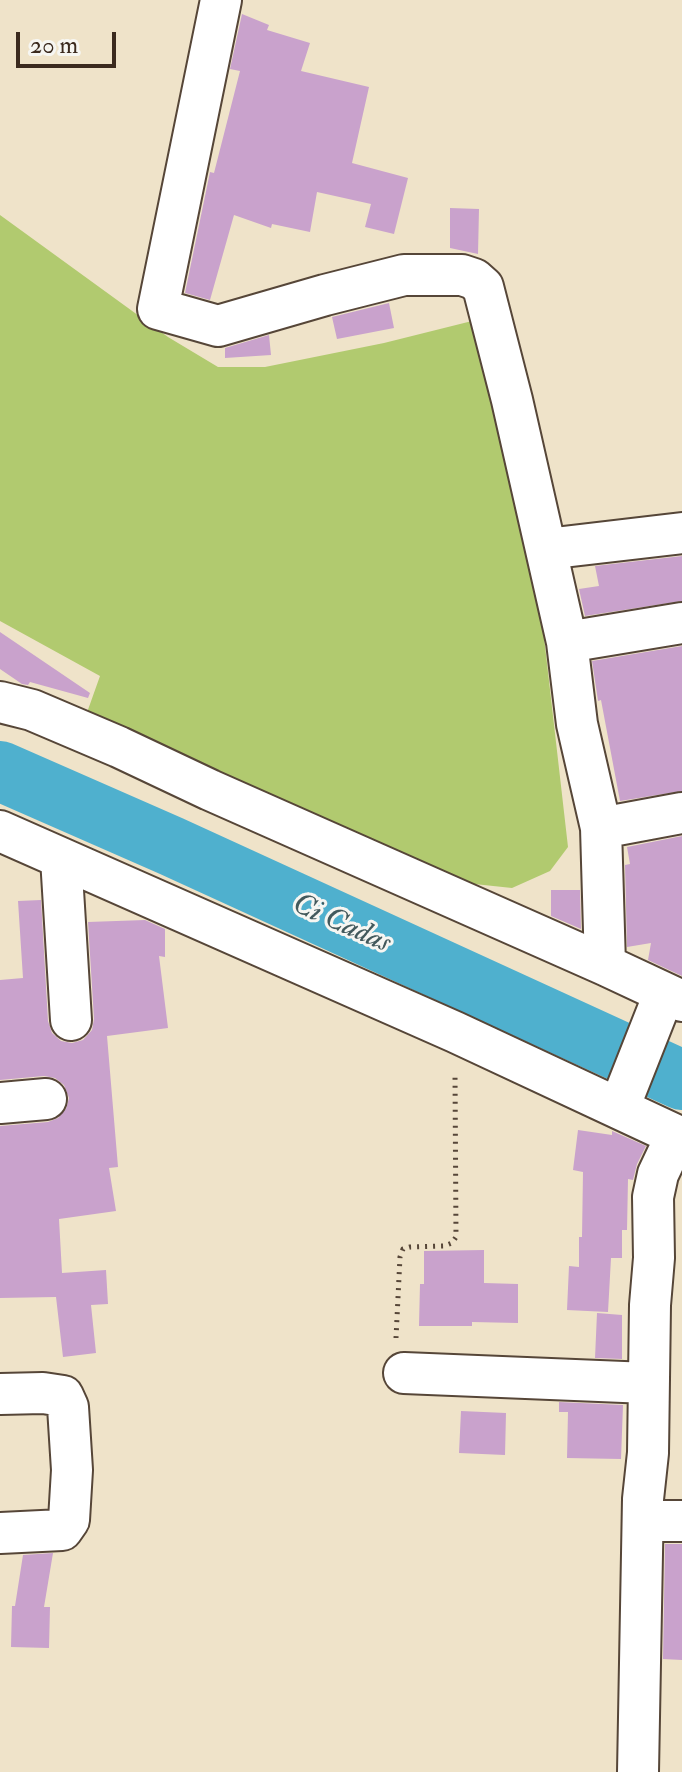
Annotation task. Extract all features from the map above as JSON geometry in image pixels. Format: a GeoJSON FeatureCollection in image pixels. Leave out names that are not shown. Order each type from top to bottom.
{"type":"FeatureCollection","features":[{"type":"Feature","properties":{"kind":"street"},"geometry":{"type":"LineString","coordinates":[[221,0],[158,309],[218,326],[404,275],[462,275],[474,279],[483,287],[567,642],[577,724],[601,828],[605,965]]}},
{"type":"Feature","properties":{"kind":"street"},"geometry":{"type":"LineString","coordinates":[[546,549],[682,533]]}},
{"type":"Feature","properties":{"kind":"street"},"geometry":{"type":"LineString","coordinates":[[567,642],[682,623]]}},
{"type":"Feature","properties":{"kind":"street"},"geometry":{"type":"LineString","coordinates":[[0,702],[32,710],[119,747],[605,965],[668,1001],[622,1101]]}},
{"type":"Feature","properties":{"kind":"street"},"geometry":{"type":"LineString","coordinates":[[601,828],[682,813]]}},
{"type":"Feature","properties":{"kind":"street"},"geometry":{"type":"LineString","coordinates":[[0,831],[455,1032],[622,1101],[679,1137],[658,1174],[653,1197],[648,1453],[663,1521],[638,1772]]}},
{"type":"Feature","properties":{"kind":"street"},"geometry":{"type":"LineString","coordinates":[[61,858],[71,1020]]}},
{"type":"Feature","properties":{"kind":"street"},"geometry":{"type":"LineString","coordinates":[[0,1103],[46,1099]]}},
{"type":"Feature","properties":{"kind":"street"},"geometry":{"type":"LineString","coordinates":[[404,1373],[648,1383]]}},
{"type":"Feature","properties":{"kind":"street"},"geometry":{"type":"LineString","coordinates":[[0,1394],[63,1396],[68,1407],[72,1470],[69,1520],[62,1530],[0,1533]]}},
{"type":"Feature","properties":{"kind":"path"},"geometry":{"type":"LineString","coordinates":[[404,1373],[395,1360],[400,1257],[403,1249],[444,1246],[456,1237],[455,1032]]}},
{"type":"Feature","properties":{"kind":"green space"},"geometry":{"type":"Polygon","coordinates":[[[0,215],[168,337],[218,367],[265,367],[384,343],[480,319],[534,550],[568,847],[550,871],[512,888],[465,883],[84,721],[100,676],[0,621],[0,215]]]}},
{"type":"Feature","properties":{"kind":"building"},"geometry":{"type":"Polygon","coordinates":[[[242,14],[269,25],[267,30],[310,43],[301,71],[369,87],[352,163],[408,178],[394,234],[365,227],[371,204],[317,192],[310,232],[272,224],[271,228],[234,215],[210,300],[185,293],[210,172],[214,173],[240,71],[230,69],[242,14]]]}},
{"type":"Feature","properties":{"kind":"building"},"geometry":{"type":"Polygon","coordinates":[[[450,208],[479,209],[478,254],[450,248],[450,208]]]}},
{"type":"Feature","properties":{"kind":"building"},"geometry":{"type":"Polygon","coordinates":[[[389,303],[394,328],[337,339],[332,317],[389,303]]]}},
{"type":"Feature","properties":{"kind":"building"},"geometry":{"type":"Polygon","coordinates":[[[269,335],[271,355],[225,358],[225,348],[269,335]]]}},
{"type":"Feature","properties":{"kind":"building"},"geometry":{"type":"Polygon","coordinates":[[[682,556],[682,601],[585,616],[579,589],[599,586],[595,566],[682,556]]]}},
{"type":"Feature","properties":{"kind":"building"},"geometry":{"type":"Polygon","coordinates":[[[0,632],[90,693],[88,698],[30,682],[28,685],[22,684],[0,669],[0,632]]]}},
{"type":"Feature","properties":{"kind":"building"},"geometry":{"type":"Polygon","coordinates":[[[682,646],[682,791],[620,801],[592,661],[682,646]]]}},
{"type":"Feature","properties":{"kind":"building"},"geometry":{"type":"Polygon","coordinates":[[[682,836],[682,976],[648,960],[651,943],[627,947],[625,865],[630,864],[627,847],[682,836]]]}},
{"type":"Feature","properties":{"kind":"building"},"geometry":{"type":"Polygon","coordinates":[[[551,890],[580,890],[581,929],[551,916],[551,890]]]}},
{"type":"Feature","properties":{"kind":"building"},"geometry":{"type":"Polygon","coordinates":[[[41,900],[48,1021],[52,1033],[61,1041],[72,1043],[83,1040],[92,1030],[94,1019],[88,922],[145,920],[165,929],[165,957],[159,956],[168,1028],[107,1036],[118,1167],[109,1168],[116,1211],[59,1219],[62,1273],[106,1270],[108,1304],[91,1305],[96,1353],[63,1357],[56,1297],[0,1298],[0,1126],[48,1122],[58,1118],[66,1109],[69,1098],[64,1085],[55,1078],[0,1080],[0,980],[23,978],[18,901],[41,900]]]}},
{"type":"Feature","properties":{"kind":"building"},"geometry":{"type":"Polygon","coordinates":[[[578,1130],[612,1135],[612,1131],[646,1146],[633,1180],[628,1179],[627,1230],[622,1230],[622,1258],[611,1258],[608,1312],[567,1310],[569,1266],[579,1267],[579,1237],[582,1237],[583,1172],[573,1170],[578,1130]]]}},
{"type":"Feature","properties":{"kind":"building"},"geometry":{"type":"Polygon","coordinates":[[[484,1250],[484,1283],[518,1284],[518,1323],[419,1326],[424,1251],[484,1250]]]}},
{"type":"Feature","properties":{"kind":"building"},"geometry":{"type":"Polygon","coordinates":[[[597,1313],[622,1315],[622,1359],[595,1358],[597,1313]]]}},
{"type":"Feature","properties":{"kind":"building"},"geometry":{"type":"Polygon","coordinates":[[[559,1402],[623,1405],[621,1459],[567,1458],[568,1412],[559,1412],[559,1402]]]}},
{"type":"Feature","properties":{"kind":"building"},"geometry":{"type":"Polygon","coordinates":[[[461,1411],[506,1413],[505,1455],[459,1453],[461,1411]]]}},
{"type":"Feature","properties":{"kind":"building"},"geometry":{"type":"Polygon","coordinates":[[[665,1544],[682,1544],[682,1660],[663,1659],[665,1544]]]}},
{"type":"Feature","properties":{"kind":"building"},"geometry":{"type":"Polygon","coordinates":[[[53,1553],[44,1607],[50,1607],[49,1648],[11,1647],[12,1606],[15,1606],[23,1555],[53,1553]]]}},
{"type":"Feature","properties":{"kind":"waterway","name":"Ci Cadas"},"geometry":{"type":"LineString","coordinates":[[0,771],[682,1080]]}}]}
